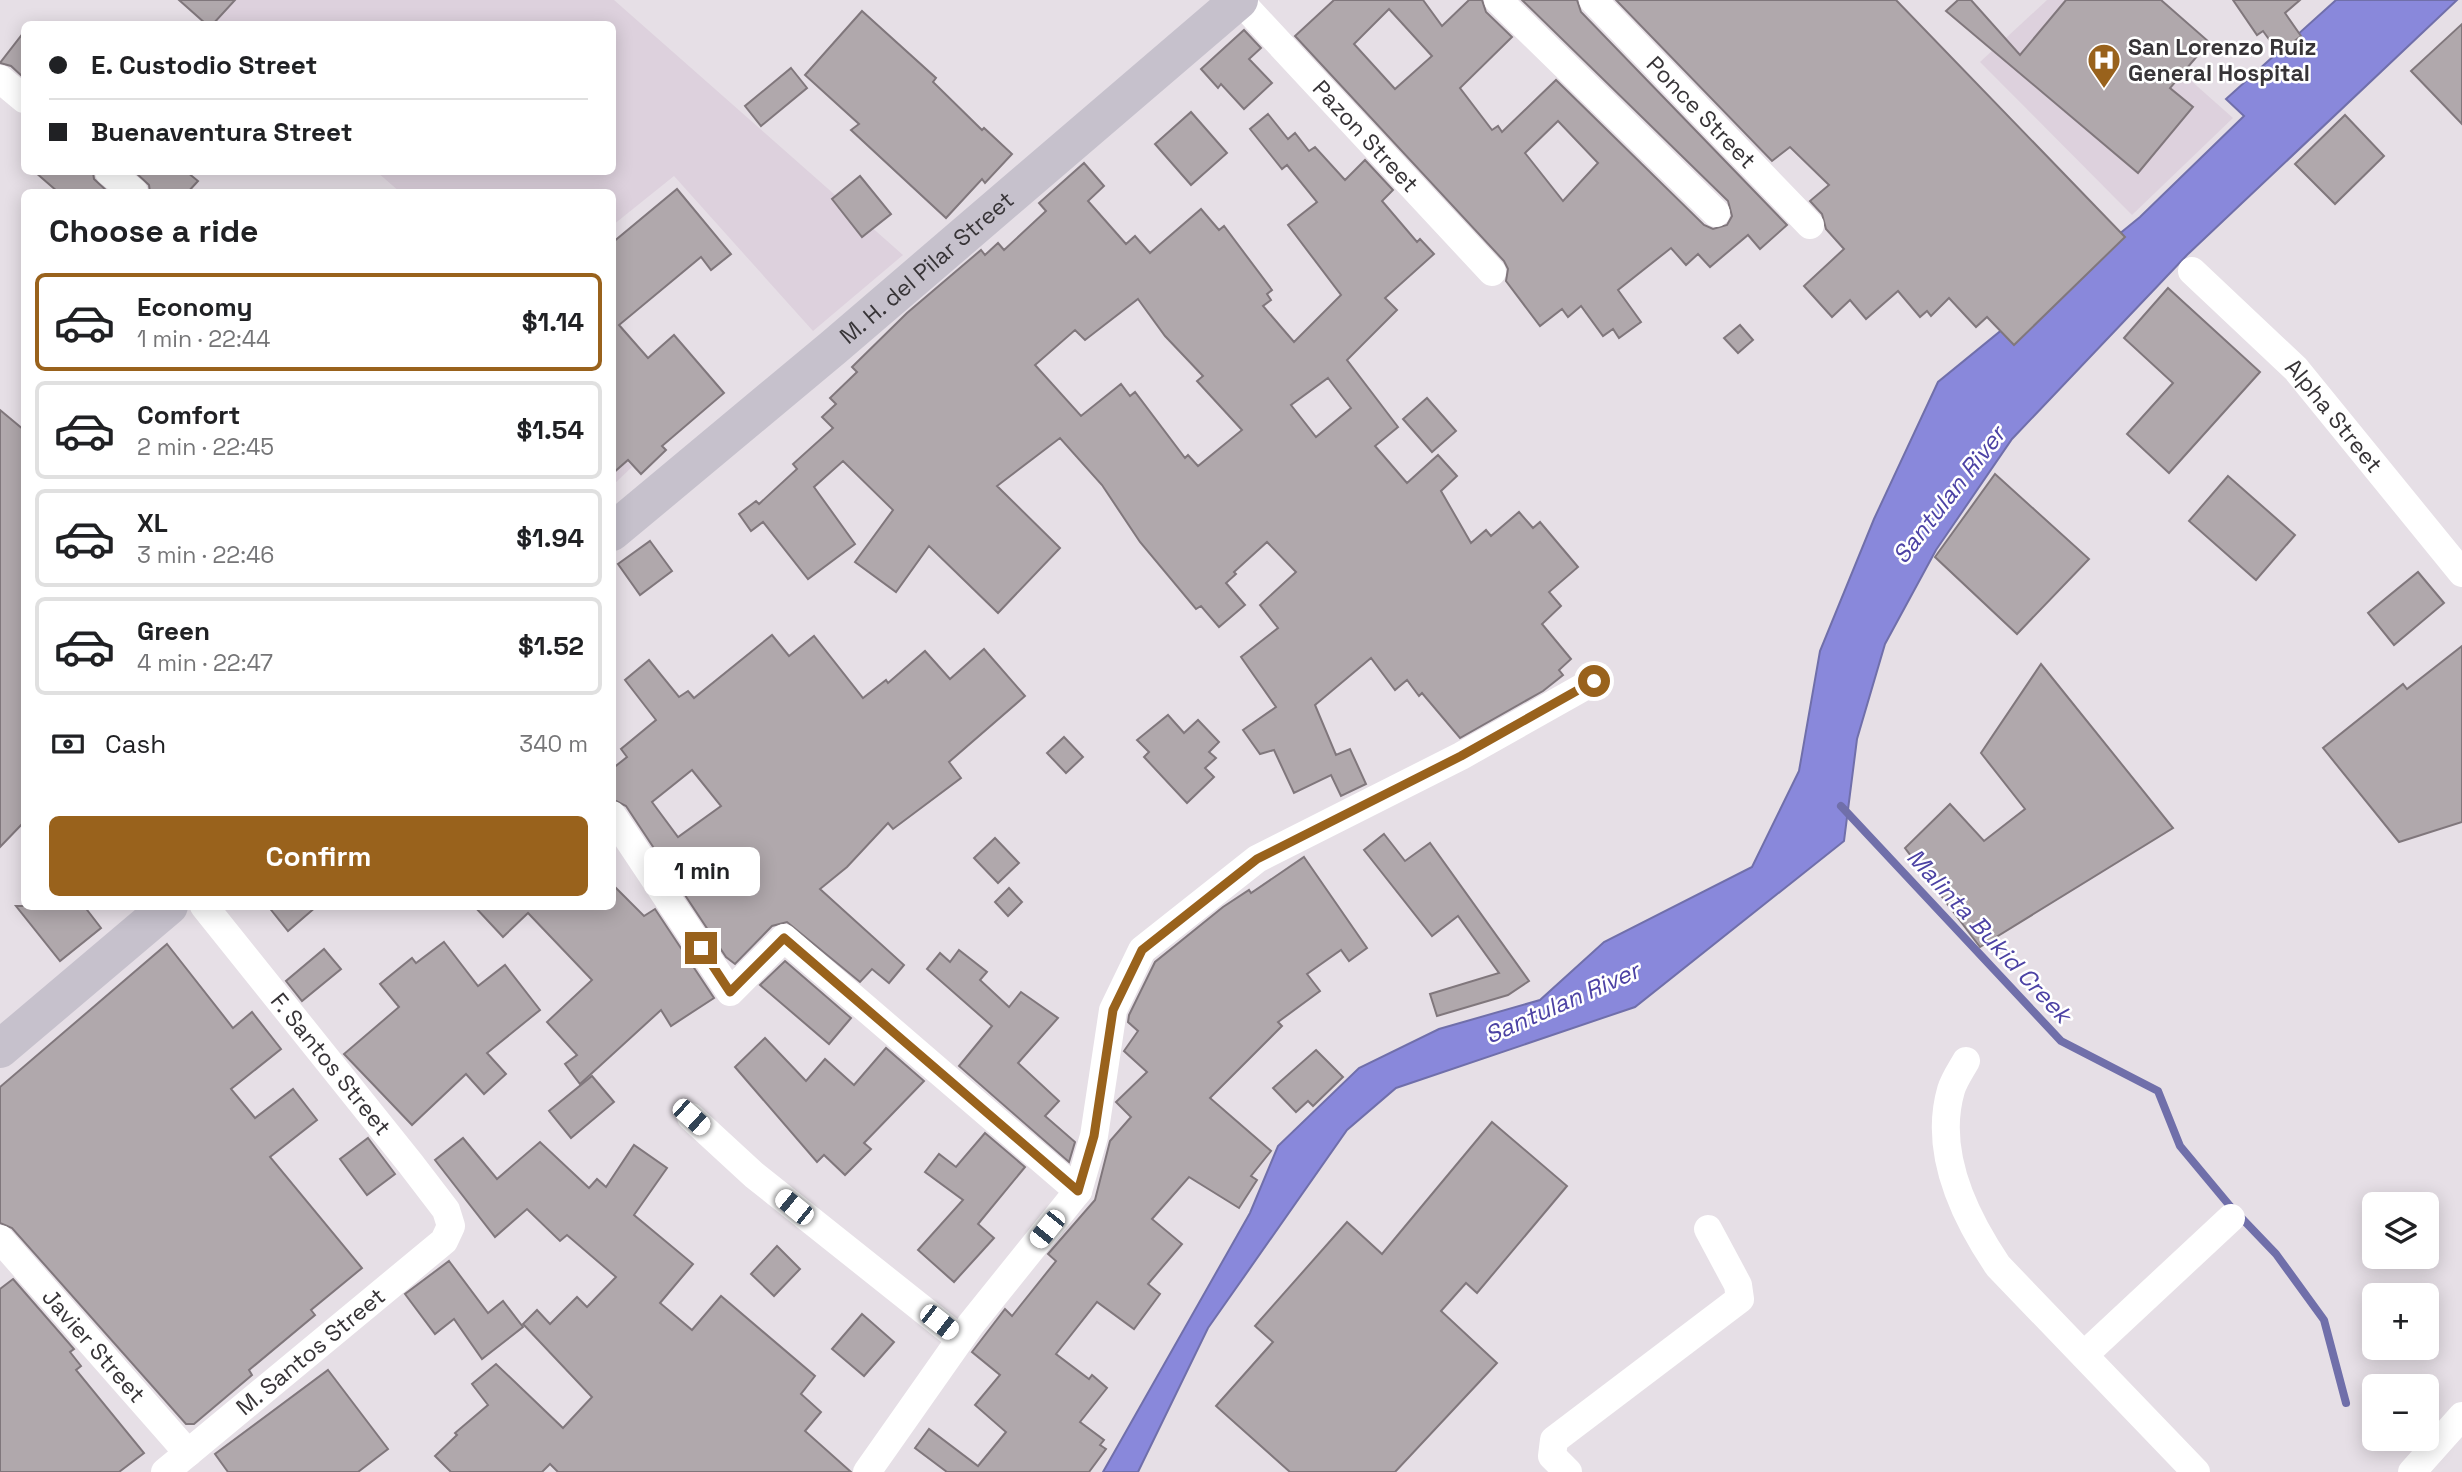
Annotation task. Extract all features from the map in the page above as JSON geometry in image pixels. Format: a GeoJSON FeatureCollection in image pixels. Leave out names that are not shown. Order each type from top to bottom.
{"type":"FeatureCollection","features":[{"type":"Feature","properties":{"kind":"main road","name":"M. H. del Pilar Street"},"geometry":{"type":"LineString","coordinates":[[616,528],[834,347],[1239,0]]}},
{"type":"Feature","properties":{"kind":"main road"},"geometry":{"type":"LineString","coordinates":[[0,1049],[164,910]]}},
{"type":"Feature","properties":{"kind":"street","name":"Pazon Street"},"geometry":{"type":"LineString","coordinates":[[1239,0],[1492,272]]}},
{"type":"Feature","properties":{"kind":"street"},"geometry":{"type":"LineString","coordinates":[[1498,0],[1716,213]]}},
{"type":"Feature","properties":{"kind":"street","name":"Ponce Street"},"geometry":{"type":"LineString","coordinates":[[1593,0],[1810,225]]}},
{"type":"Feature","properties":{"kind":"street"},"geometry":{"type":"LineString","coordinates":[[0,79],[21,96]]}},
{"type":"Feature","properties":{"kind":"street"},"geometry":{"type":"LineString","coordinates":[[113,175],[130,189]]}},
{"type":"Feature","properties":{"kind":"street","name":"Alpha Street"},"geometry":{"type":"LineString","coordinates":[[2192,271],[2296,369],[2462,573]]}},
{"type":"Feature","properties":{"kind":"street"},"geometry":{"type":"LineString","coordinates":[[867,1472],[960,1339],[1078,1191],[1094,1136],[1113,1010],[1142,950],[1257,859],[1461,756],[1594,681]]}},
{"type":"Feature","properties":{"kind":"street"},"geometry":{"type":"LineString","coordinates":[[616,821],[730,992],[784,938],[1078,1191]]}},
{"type":"Feature","properties":{"kind":"street","name":"F. Santos Street"},"geometry":{"type":"LineString","coordinates":[[207,910],[418,1172],[446,1210],[451,1226]]}},
{"type":"Feature","properties":{"kind":"street"},"geometry":{"type":"LineString","coordinates":[[1966,1061],[1951,1089],[1947,1121],[1949,1152],[1957,1195],[1976,1233],[1998,1266],[2196,1472]]}},
{"type":"Feature","properties":{"kind":"street"},"geometry":{"type":"LineString","coordinates":[[691,1117],[754,1174],[960,1339]]}},
{"type":"Feature","properties":{"kind":"street"},"geometry":{"type":"LineString","coordinates":[[2084,1355],[2231,1218]]}},
{"type":"Feature","properties":{"kind":"street","name":"M. Santos Street"},"geometry":{"type":"LineString","coordinates":[[165,1472],[444,1241],[451,1226]]}},
{"type":"Feature","properties":{"kind":"street"},"geometry":{"type":"LineString","coordinates":[[1568,1472],[1552,1456],[1554,1440],[1740,1299],[1738,1285],[1708,1230]]}},
{"type":"Feature","properties":{"kind":"street","name":"Javier Street"},"geometry":{"type":"LineString","coordinates":[[5,1256],[188,1453]]}},
{"type":"Feature","properties":{"kind":"street"},"geometry":{"type":"LineString","coordinates":[[2412,1472],[2462,1416]]}},
{"type":"Feature","properties":{"kind":"shaded area"},"geometry":{"type":"Polygon","coordinates":[[[179,0],[614,0],[903,255],[813,331],[674,176],[616,223],[616,189],[397,189],[380,175],[616,175],[616,21],[204,21],[179,0]]]}},
{"type":"Feature","properties":{"kind":"shaded area","name":"San Lorenzo Ruiz General Hospital"},"geometry":{"type":"Polygon","coordinates":[[[2047,0],[2100,0],[2233,118],[2132,215],[1980,62],[2047,0]]]}},
{"type":"Feature","properties":{"kind":"shaded area"},"geometry":{"type":"Polygon","coordinates":[[[616,449],[632,467],[616,482],[616,449]]]}},
{"type":"Feature","properties":{"kind":"water","name":"Santulan River"},"geometry":{"type":"Polygon","coordinates":[[[2336,0],[2457,0],[2187,255],[2012,439],[1936,550],[1885,644],[1857,739],[1844,841],[1635,1007],[1396,1088],[1347,1130],[1208,1328],[1138,1472],[1103,1472],[1250,1213],[1278,1146],[1359,1068],[1439,1029],[1540,1000],[1604,942],[1752,867],[1799,771],[1820,651],[1874,519],[1938,382],[2140,217],[2244,116],[2226,99],[2336,0]]]}},
{"type":"Feature","properties":{"kind":"building"},"geometry":{"type":"Polygon","coordinates":[[[179,0],[235,0],[216,21],[203,21],[179,0]]]}},
{"type":"Feature","properties":{"kind":"building"},"geometry":{"type":"Polygon","coordinates":[[[1334,0],[1423,0],[1442,26],[1469,0],[1482,0],[1486,12],[1512,37],[1460,88],[1492,130],[1498,126],[1502,132],[1556,80],[1704,225],[1713,229],[1727,225],[1732,216],[1728,201],[1522,0],[1577,0],[1581,12],[1787,225],[1760,249],[1748,235],[1710,267],[1698,254],[1686,265],[1671,248],[1618,290],[1641,322],[1619,338],[1613,329],[1603,336],[1581,306],[1568,317],[1562,309],[1540,326],[1506,281],[1508,269],[1504,261],[1295,36],[1334,0]],[[1389,9],[1354,44],[1395,89],[1432,56],[1389,9]],[[1558,121],[1525,153],[1563,201],[1598,163],[1558,121]]]}},
{"type":"Feature","properties":{"kind":"building"},"geometry":{"type":"Polygon","coordinates":[[[1616,0],[1896,0],[2125,237],[2014,345],[1987,317],[1976,327],[1949,298],[1931,316],[1927,311],[1920,317],[1898,291],[1866,319],[1850,300],[1832,317],[1804,286],[1844,249],[1826,229],[1822,214],[1810,201],[1829,185],[1790,147],[1772,161],[1616,0]]]}},
{"type":"Feature","properties":{"kind":"building","name":"San Lorenzo Ruiz General Hospital"},"geometry":{"type":"Polygon","coordinates":[[[1958,0],[1971,0],[2020,55],[2066,0],[2161,0],[2209,42],[2170,88],[2193,107],[2138,173],[1946,11],[1958,0]]]}},
{"type":"Feature","properties":{"kind":"building"},"geometry":{"type":"Polygon","coordinates":[[[2233,0],[2300,0],[2285,13],[2301,36],[2279,53],[2263,31],[2257,35],[2233,0]]]}},
{"type":"Feature","properties":{"kind":"building"},"geometry":{"type":"Polygon","coordinates":[[[862,11],[936,78],[933,82],[982,130],[984,128],[1012,154],[985,183],[982,179],[946,218],[851,130],[859,124],[805,75],[862,11]]]}},
{"type":"Feature","properties":{"kind":"building"},"geometry":{"type":"Polygon","coordinates":[[[2462,24],[2462,124],[2411,71],[2462,24]]]}},
{"type":"Feature","properties":{"kind":"building"},"geometry":{"type":"Polygon","coordinates":[[[1244,30],[1261,48],[1249,59],[1272,83],[1244,109],[1221,84],[1218,88],[1201,69],[1244,30]]]}},
{"type":"Feature","properties":{"kind":"building"},"geometry":{"type":"Polygon","coordinates":[[[21,36],[21,75],[11,66],[0,63],[21,36]]]}},
{"type":"Feature","properties":{"kind":"building"},"geometry":{"type":"Polygon","coordinates":[[[791,68],[807,88],[761,126],[745,106],[791,68]]]}},
{"type":"Feature","properties":{"kind":"building"},"geometry":{"type":"Polygon","coordinates":[[[1191,112],[1227,153],[1191,185],[1155,144],[1191,112]]]}},
{"type":"Feature","properties":{"kind":"building"},"geometry":{"type":"Polygon","coordinates":[[[1268,114],[1288,139],[1295,133],[1309,151],[1315,147],[1345,180],[1365,160],[1393,190],[1382,201],[1417,242],[1420,239],[1434,254],[1385,298],[1397,310],[1347,360],[1398,427],[1375,446],[1407,483],[1438,455],[1457,476],[1441,491],[1471,543],[1486,530],[1491,536],[1519,512],[1533,528],[1540,522],[1578,567],[1549,592],[1561,606],[1542,624],[1571,659],[1559,670],[1563,675],[1543,691],[1460,738],[1422,693],[1419,696],[1407,680],[1395,690],[1371,658],[1315,705],[1336,755],[1350,749],[1366,784],[1341,796],[1331,775],[1294,793],[1274,750],[1260,754],[1243,730],[1276,707],[1241,657],[1278,628],[1260,605],[1296,572],[1267,542],[1234,572],[1236,574],[1226,583],[1245,605],[1219,627],[1201,606],[1196,609],[1140,542],[1102,485],[1060,438],[997,486],[1060,548],[998,613],[929,546],[896,592],[855,562],[893,510],[843,461],[814,487],[855,544],[808,579],[763,522],[751,531],[739,514],[756,501],[759,504],[797,469],[793,464],[833,428],[822,417],[836,404],[830,398],[857,372],[852,367],[907,313],[981,250],[985,255],[998,243],[1004,250],[1046,211],[1039,203],[1084,163],[1104,186],[1088,201],[1126,244],[1135,236],[1150,253],[1201,209],[1219,230],[1224,226],[1272,290],[1267,294],[1271,300],[1263,306],[1294,342],[1341,295],[1288,225],[1317,202],[1287,165],[1282,169],[1250,129],[1268,114]],[[1138,299],[1085,340],[1075,330],[1035,365],[1081,416],[1121,384],[1130,396],[1135,392],[1185,458],[1188,455],[1198,466],[1242,430],[1197,381],[1203,376],[1165,336],[1138,299]],[[1328,378],[1291,405],[1316,437],[1351,408],[1328,378]]]}},
{"type":"Feature","properties":{"kind":"building"},"geometry":{"type":"Polygon","coordinates":[[[2345,115],[2384,156],[2335,204],[2295,164],[2345,115]]]}},
{"type":"Feature","properties":{"kind":"building"},"geometry":{"type":"Polygon","coordinates":[[[38,175],[93,175],[105,189],[55,189],[38,175]]]}},
{"type":"Feature","properties":{"kind":"building"},"geometry":{"type":"Polygon","coordinates":[[[138,175],[191,175],[198,181],[191,189],[150,189],[138,175]]]}},
{"type":"Feature","properties":{"kind":"building"},"geometry":{"type":"Polygon","coordinates":[[[860,176],[891,214],[862,237],[832,199],[860,176]]]}},
{"type":"Feature","properties":{"kind":"building"},"geometry":{"type":"Polygon","coordinates":[[[677,189],[731,254],[711,270],[701,257],[619,325],[648,358],[674,335],[724,393],[662,446],[666,450],[641,474],[628,460],[616,470],[616,240],[677,189]]]}},
{"type":"Feature","properties":{"kind":"building"},"geometry":{"type":"Polygon","coordinates":[[[2168,288],[2260,372],[2169,473],[2127,434],[2173,383],[2124,338],[2168,288]]]}},
{"type":"Feature","properties":{"kind":"building"},"geometry":{"type":"Polygon","coordinates":[[[1740,325],[1753,340],[1738,353],[1724,338],[1740,325]]]}},
{"type":"Feature","properties":{"kind":"building"},"geometry":{"type":"Polygon","coordinates":[[[1427,398],[1456,431],[1432,452],[1403,419],[1427,398]]]}},
{"type":"Feature","properties":{"kind":"building"},"geometry":{"type":"Polygon","coordinates":[[[0,410],[21,428],[21,825],[0,847],[0,410]]]}},
{"type":"Feature","properties":{"kind":"building"},"geometry":{"type":"Polygon","coordinates":[[[1995,474],[2089,559],[2017,634],[1935,557],[1995,474]]]}},
{"type":"Feature","properties":{"kind":"building"},"geometry":{"type":"Polygon","coordinates":[[[2228,476],[2295,535],[2256,580],[2189,521],[2228,476]]]}},
{"type":"Feature","properties":{"kind":"building"},"geometry":{"type":"Polygon","coordinates":[[[650,541],[672,571],[640,595],[618,564],[650,541]]]}},
{"type":"Feature","properties":{"kind":"building"},"geometry":{"type":"Polygon","coordinates":[[[2418,572],[2444,603],[2394,645],[2368,613],[2418,572]]]}},
{"type":"Feature","properties":{"kind":"building"},"geometry":{"type":"Polygon","coordinates":[[[772,635],[789,656],[814,636],[863,698],[886,680],[888,683],[925,651],[950,679],[984,649],[1025,696],[949,762],[961,778],[893,829],[888,823],[847,867],[820,889],[904,965],[889,983],[872,969],[860,982],[787,922],[772,926],[735,964],[726,957],[626,806],[616,801],[616,766],[627,757],[621,749],[656,720],[625,680],[649,660],[679,697],[688,691],[694,698],[772,635]],[[692,770],[652,802],[678,837],[721,806],[692,770]]]}},
{"type":"Feature","properties":{"kind":"building"},"geometry":{"type":"Polygon","coordinates":[[[2462,646],[2462,822],[2399,842],[2323,748],[2403,684],[2407,689],[2462,646]]]}},
{"type":"Feature","properties":{"kind":"building"},"geometry":{"type":"Polygon","coordinates":[[[2041,664],[2173,828],[1980,947],[1905,848],[1950,804],[1984,841],[2025,809],[1981,753],[2041,664]]]}},
{"type":"Feature","properties":{"kind":"building"},"geometry":{"type":"Polygon","coordinates":[[[1168,715],[1184,733],[1198,720],[1219,742],[1209,752],[1216,758],[1205,768],[1214,777],[1187,803],[1144,757],[1149,752],[1137,740],[1168,715]]]}},
{"type":"Feature","properties":{"kind":"building"},"geometry":{"type":"Polygon","coordinates":[[[1064,737],[1083,757],[1066,773],[1047,753],[1064,737]]]}},
{"type":"Feature","properties":{"kind":"building"},"geometry":{"type":"Polygon","coordinates":[[[1384,834],[1405,861],[1430,843],[1529,981],[1508,995],[1437,1016],[1430,994],[1499,973],[1458,916],[1432,936],[1364,850],[1384,834]]]}},
{"type":"Feature","properties":{"kind":"building"},"geometry":{"type":"Polygon","coordinates":[[[995,838],[1019,863],[998,883],[974,858],[995,838]]]}},
{"type":"Feature","properties":{"kind":"building"},"geometry":{"type":"Polygon","coordinates":[[[1304,857],[1367,948],[1349,961],[1341,950],[1307,974],[1320,991],[1278,1022],[1282,1026],[1210,1098],[1271,1151],[1251,1176],[1257,1180],[1239,1208],[1189,1177],[1152,1219],[1182,1244],[1148,1284],[1160,1294],[1134,1329],[1097,1302],[1056,1354],[1089,1379],[1092,1375],[1107,1388],[1080,1422],[1104,1440],[1100,1445],[1106,1449],[1089,1472],[947,1472],[915,1448],[929,1429],[978,1466],[1006,1432],[975,1405],[1000,1375],[972,1352],[1005,1309],[1012,1316],[1056,1261],[1048,1254],[1095,1200],[1110,1141],[1131,1117],[1116,1102],[1147,1072],[1124,1051],[1138,1031],[1128,1022],[1129,1015],[1155,962],[1223,907],[1249,890],[1251,893],[1304,857]]]}},
{"type":"Feature","properties":{"kind":"building"},"geometry":{"type":"Polygon","coordinates":[[[616,888],[644,916],[655,909],[714,998],[671,1026],[661,1010],[580,1084],[565,1064],[577,1055],[547,1022],[592,980],[528,913],[503,937],[478,910],[616,910],[616,888]]]}},
{"type":"Feature","properties":{"kind":"building"},"geometry":{"type":"Polygon","coordinates":[[[1009,888],[1022,902],[1008,916],[995,902],[1009,888]]]}},
{"type":"Feature","properties":{"kind":"building"},"geometry":{"type":"Polygon","coordinates":[[[16,906],[21,906],[21,910],[87,910],[101,928],[60,961],[16,906]]]}},
{"type":"Feature","properties":{"kind":"building"},"geometry":{"type":"Polygon","coordinates":[[[271,910],[312,910],[288,931],[271,910]]]}},
{"type":"Feature","properties":{"kind":"building"},"geometry":{"type":"Polygon","coordinates":[[[444,942],[478,986],[505,965],[540,1010],[487,1053],[506,1074],[484,1094],[466,1074],[412,1125],[344,1054],[399,1007],[380,984],[412,958],[416,963],[444,942]]]}},
{"type":"Feature","properties":{"kind":"building"},"geometry":{"type":"Polygon","coordinates":[[[167,944],[233,1028],[252,1012],[281,1049],[231,1089],[255,1118],[293,1089],[317,1120],[270,1157],[362,1268],[311,1310],[315,1315],[249,1370],[252,1375],[194,1424],[186,1424],[12,1228],[0,1223],[0,1087],[167,944]]]}},
{"type":"Feature","properties":{"kind":"building"},"geometry":{"type":"Polygon","coordinates":[[[324,949],[341,969],[302,1001],[286,981],[324,949]]]}},
{"type":"Feature","properties":{"kind":"building"},"geometry":{"type":"Polygon","coordinates":[[[959,950],[987,972],[980,980],[1009,1007],[1021,992],[1058,1018],[1018,1063],[1059,1101],[1045,1116],[1075,1142],[1069,1162],[959,1066],[992,1026],[927,969],[940,953],[950,962],[959,950]]]}},
{"type":"Feature","properties":{"kind":"building"},"geometry":{"type":"Polygon","coordinates":[[[785,961],[851,1018],[829,1044],[760,985],[785,961]]]}},
{"type":"Feature","properties":{"kind":"building"},"geometry":{"type":"Polygon","coordinates":[[[765,1038],[806,1081],[825,1059],[854,1085],[886,1048],[924,1081],[864,1143],[871,1149],[845,1175],[824,1155],[817,1162],[735,1067],[765,1038]]]}},
{"type":"Feature","properties":{"kind":"building"},"geometry":{"type":"Polygon","coordinates":[[[1316,1050],[1343,1077],[1313,1106],[1308,1101],[1296,1112],[1273,1088],[1316,1050]]]}},
{"type":"Feature","properties":{"kind":"building"},"geometry":{"type":"Polygon","coordinates":[[[592,1076],[614,1102],[571,1138],[549,1111],[592,1076]]]}},
{"type":"Feature","properties":{"kind":"building"},"geometry":{"type":"Polygon","coordinates":[[[1492,1122],[1567,1186],[1477,1293],[1466,1283],[1441,1311],[1497,1363],[1395,1472],[1290,1472],[1216,1406],[1273,1342],[1255,1326],[1347,1222],[1382,1254],[1492,1122]]]}},
{"type":"Feature","properties":{"kind":"building"},"geometry":{"type":"Polygon","coordinates":[[[985,1133],[1025,1167],[978,1224],[994,1238],[954,1282],[918,1250],[963,1200],[925,1172],[939,1154],[956,1167],[985,1133]]]}},
{"type":"Feature","properties":{"kind":"building"},"geometry":{"type":"Polygon","coordinates":[[[368,1138],[395,1174],[367,1195],[340,1159],[368,1138]]]}},
{"type":"Feature","properties":{"kind":"building"},"geometry":{"type":"Polygon","coordinates":[[[463,1138],[497,1179],[540,1142],[589,1188],[597,1179],[606,1187],[634,1145],[667,1168],[634,1215],[693,1264],[660,1303],[692,1330],[721,1296],[815,1376],[801,1394],[821,1412],[805,1431],[851,1472],[558,1472],[550,1464],[542,1472],[451,1472],[435,1456],[457,1435],[455,1433],[488,1405],[472,1384],[496,1364],[563,1428],[592,1397],[523,1324],[537,1310],[550,1324],[577,1297],[587,1307],[616,1277],[567,1235],[560,1241],[527,1209],[495,1237],[435,1160],[463,1138]]]}},
{"type":"Feature","properties":{"kind":"building"},"geometry":{"type":"Polygon","coordinates":[[[777,1246],[800,1269],[774,1296],[751,1274],[777,1246]]]}},
{"type":"Feature","properties":{"kind":"building"},"geometry":{"type":"Polygon","coordinates":[[[449,1261],[488,1313],[503,1301],[523,1327],[482,1359],[454,1319],[435,1334],[405,1294],[449,1261]]]}},
{"type":"Feature","properties":{"kind":"building"},"geometry":{"type":"Polygon","coordinates":[[[13,1279],[74,1349],[70,1352],[81,1366],[76,1370],[144,1453],[119,1472],[0,1472],[0,1289],[13,1279]]]}},
{"type":"Feature","properties":{"kind":"building"},"geometry":{"type":"Polygon","coordinates":[[[862,1314],[894,1342],[864,1376],[832,1349],[862,1314]]]}},
{"type":"Feature","properties":{"kind":"building"},"geometry":{"type":"Polygon","coordinates":[[[328,1370],[388,1449],[358,1472],[228,1472],[215,1454],[328,1370]]]}},
{"type":"Feature","properties":{"kind":"waterway","name":"Malinta Bukid Creek"},"geometry":{"type":"LineString","coordinates":[[1841,806],[2061,1041],[2158,1091],[2180,1146],[2230,1206],[2276,1254],[2324,1320],[2346,1403]]}},
{"type":"Feature","properties":{"kind":"place","name":"San Lorenzo Ruiz General Hospital"},"geometry":{"type":"Point","coordinates":[2104,90]}},
{"type":"Feature","properties":{"kind":"route"},"geometry":{"type":"LineString","coordinates":[[701,948],[730,992],[784,938],[1078,1191],[1094,1136],[1113,1010],[1142,950],[1257,859],[1461,756],[1594,681]]}}]}
